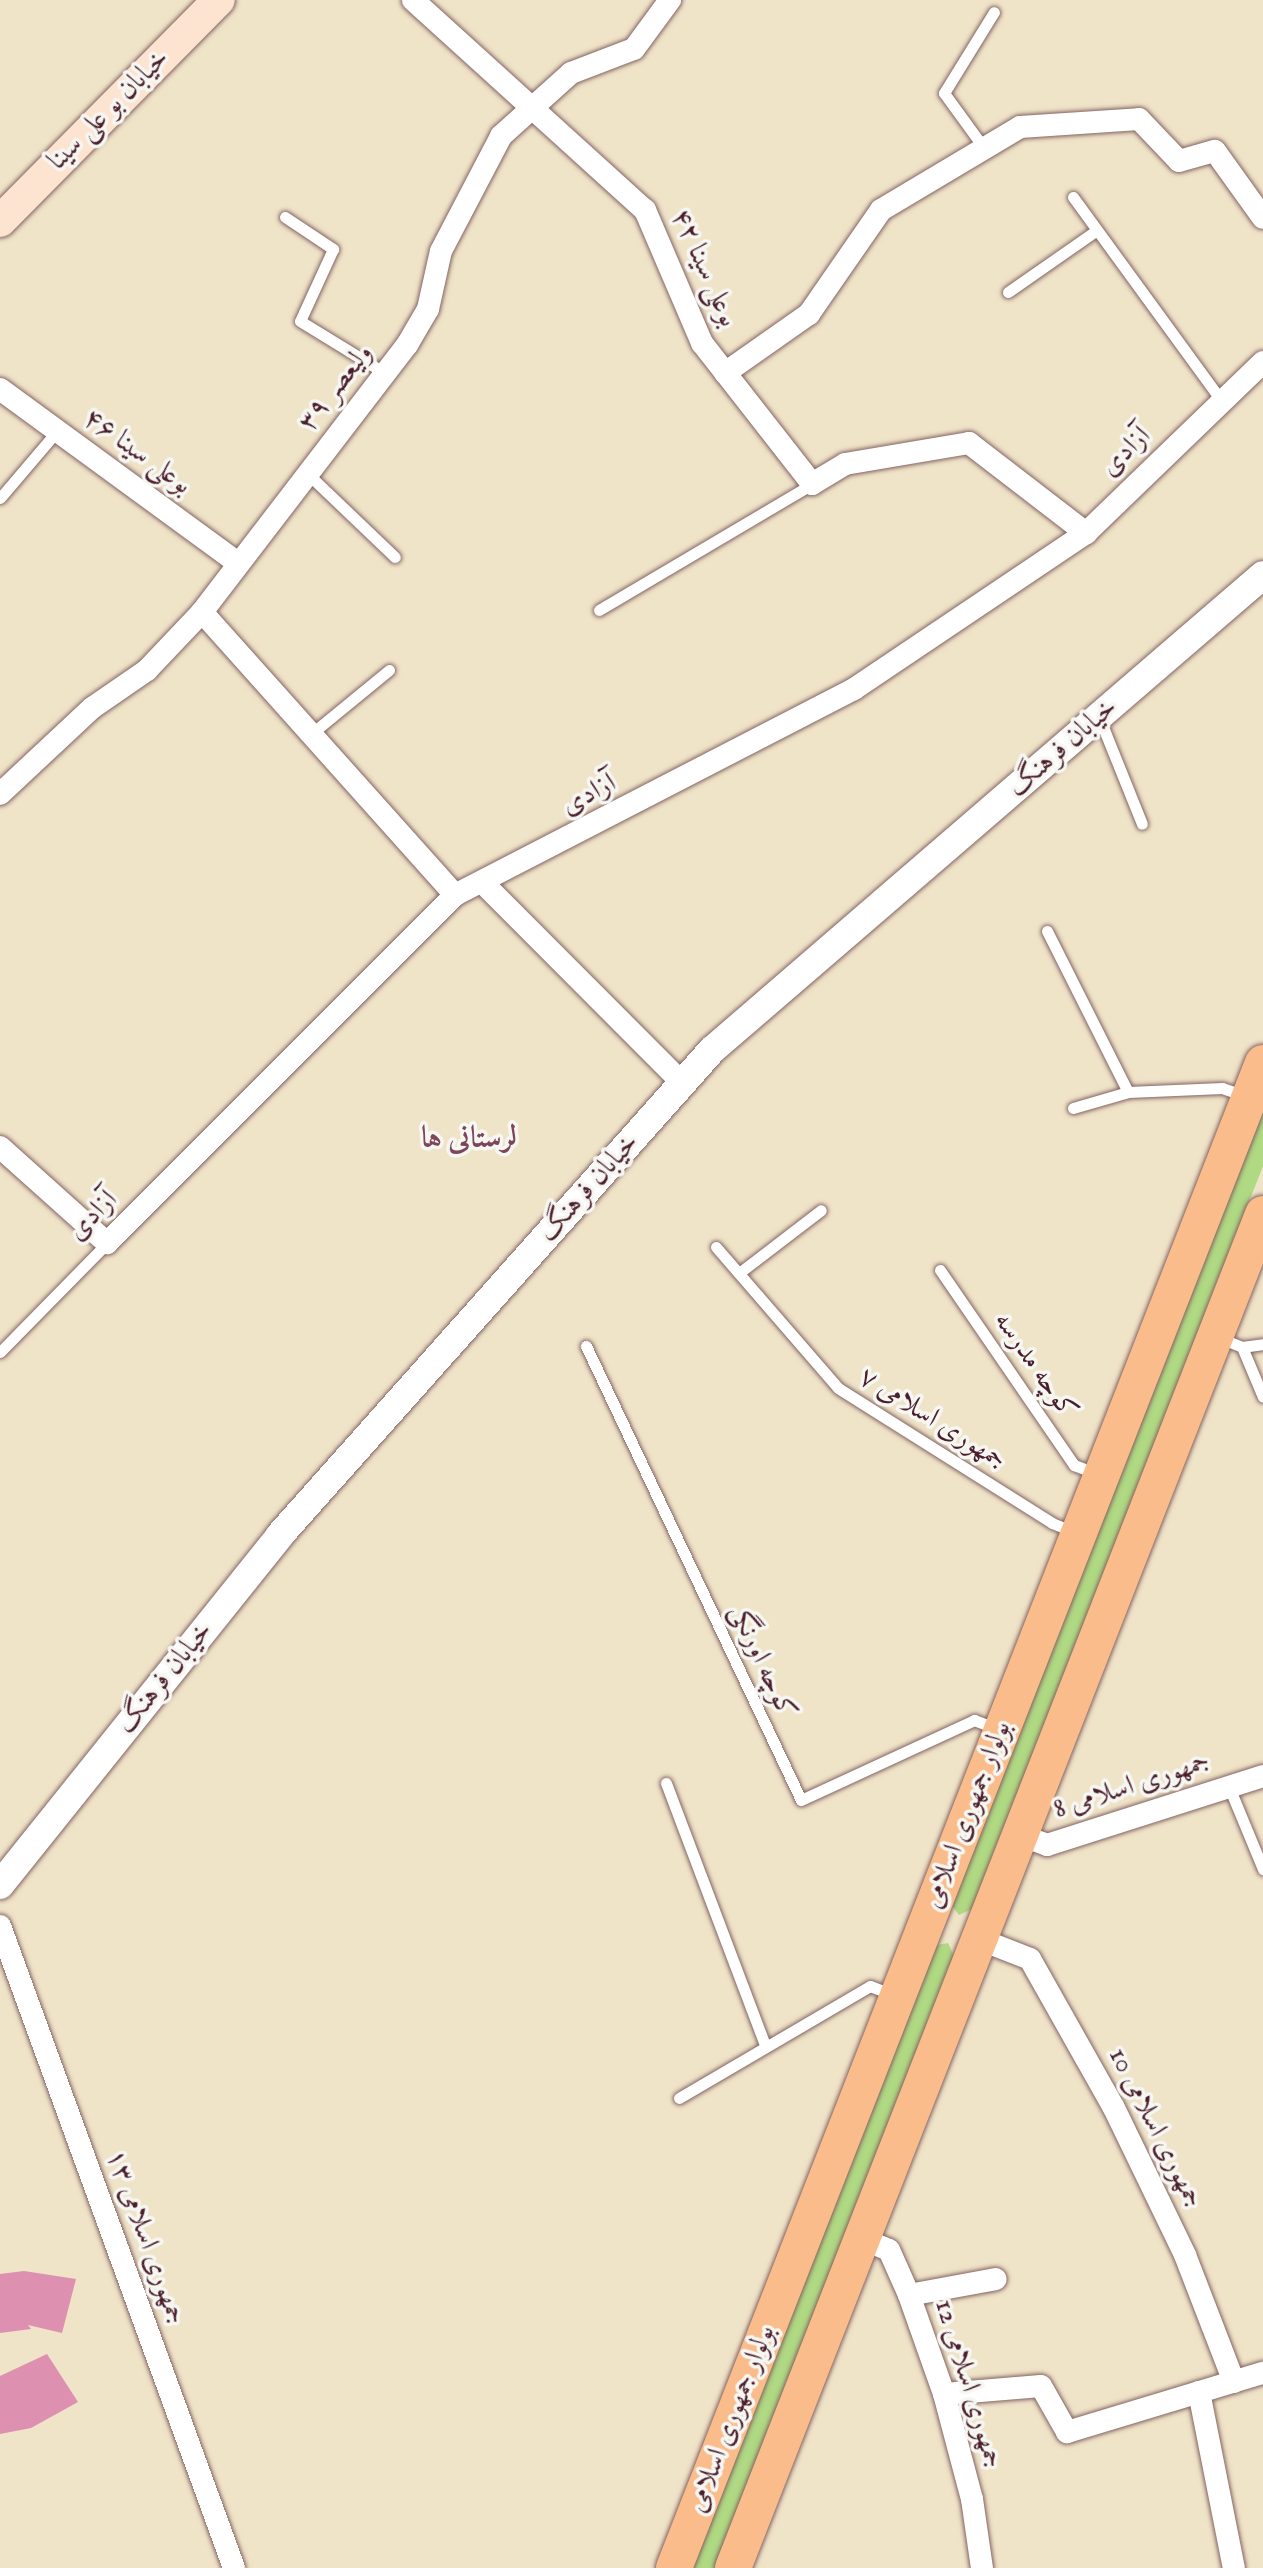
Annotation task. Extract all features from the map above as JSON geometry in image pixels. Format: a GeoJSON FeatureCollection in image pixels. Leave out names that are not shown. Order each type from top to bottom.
{"type":"FeatureCollection","features":[{"type":"Feature","properties":{"kind":"main road","name":"خیابان بو علی سینا"},"geometry":{"type":"LineString","coordinates":[[0,221],[219,0]]}},
{"type":"Feature","properties":{"kind":"main road","name":"بولوار جمهوری اسلامی"},"geometry":{"type":"LineString","coordinates":[[674,2568],[1263,1063]]}},
{"type":"Feature","properties":{"kind":"main road","name":"بولوار جمهوری اسلامی"},"geometry":{"type":"LineString","coordinates":[[733,2568],[1020,1835],[1229,1342],[1263,1214]]}},
{"type":"Feature","properties":{"kind":"main road"},"geometry":{"type":"LineString","coordinates":[[928,1919],[979,1939]]}},
{"type":"Feature","properties":{"kind":"street","name":"بوعلی سینا ۴۲"},"geometry":{"type":"LineString","coordinates":[[413,0],[645,210],[702,343],[812,484]]}},
{"type":"Feature","properties":{"kind":"street","name":"ولیعصر ۳۹"},"geometry":{"type":"LineString","coordinates":[[0,794],[92,708],[147,670],[202,612],[385,373],[428,309],[441,251],[480,171],[501,136],[529,105],[571,73],[634,49],[670,0]]}},
{"type":"Feature","properties":{"kind":"street"},"geometry":{"type":"LineString","coordinates":[[725,373],[809,314],[881,210],[1020,127],[1139,119],[1179,161],[1215,151],[1263,218]]}},
{"type":"Feature","properties":{"kind":"street","name":"آزادی"},"geometry":{"type":"LineString","coordinates":[[107,1243],[455,895],[484,884],[854,689],[1086,533],[1263,362]]}},
{"type":"Feature","properties":{"kind":"street","name":"بوعلی سینا ۴۶"},"geometry":{"type":"LineString","coordinates":[[0,389],[238,563]]}},
{"type":"Feature","properties":{"kind":"street"},"geometry":{"type":"LineString","coordinates":[[812,484],[845,464],[969,443],[1086,533]]}},
{"type":"Feature","properties":{"kind":"street","name":"خیابان فرهنگ"},"geometry":{"type":"LineString","coordinates":[[0,1885],[280,1535],[712,1050],[1263,575]]}},
{"type":"Feature","properties":{"kind":"street"},"geometry":{"type":"LineString","coordinates":[[202,612],[455,895]]}},
{"type":"Feature","properties":{"kind":"street"},"geometry":{"type":"LineString","coordinates":[[484,884],[682,1083]]}},
{"type":"Feature","properties":{"kind":"street"},"geometry":{"type":"LineString","coordinates":[[0,1147],[107,1243]]}},
{"type":"Feature","properties":{"kind":"street","name":"جمهوری اسلامی 8"},"geometry":{"type":"LineString","coordinates":[[1020,1835],[1047,1845],[1263,1776]]}},
{"type":"Feature","properties":{"kind":"street","name":"جمهوری اسلامی ۱۳"},"geometry":{"type":"LineString","coordinates":[[0,1926],[234,2568]]}},
{"type":"Feature","properties":{"kind":"street","name":"جمهوری اسلامی 10"},"geometry":{"type":"LineString","coordinates":[[979,1939],[1030,1959],[1114,2108],[1185,2255],[1234,2382]]}},
{"type":"Feature","properties":{"kind":"street","name":"جمهوری اسلامی 12"},"geometry":{"type":"LineString","coordinates":[[862,2239],[889,2250],[909,2295],[944,2394],[972,2499],[982,2568]]}},
{"type":"Feature","properties":{"kind":"street"},"geometry":{"type":"LineString","coordinates":[[909,2295],[996,2279]]}},
{"type":"Feature","properties":{"kind":"street"},"geometry":{"type":"LineString","coordinates":[[944,2394],[1041,2386],[1067,2432],[1263,2373]]}},
{"type":"Feature","properties":{"kind":"street"},"geometry":{"type":"LineString","coordinates":[[1199,2392],[1234,2568]]}},
{"type":"Feature","properties":{"kind":"lane"},"geometry":{"type":"LineString","coordinates":[[984,148],[944,93],[994,12]]}},
{"type":"Feature","properties":{"kind":"lane"},"geometry":{"type":"LineString","coordinates":[[1073,197],[1222,401]]}},
{"type":"Feature","properties":{"kind":"lane"},"geometry":{"type":"LineString","coordinates":[[285,217],[333,249],[300,321],[385,373]]}},
{"type":"Feature","properties":{"kind":"lane"},"geometry":{"type":"LineString","coordinates":[[1008,292],[1097,230]]}},
{"type":"Feature","properties":{"kind":"lane"},"geometry":{"type":"LineString","coordinates":[[0,498],[57,431]]}},
{"type":"Feature","properties":{"kind":"lane"},"geometry":{"type":"LineString","coordinates":[[308,474],[395,557]]}},
{"type":"Feature","properties":{"kind":"lane"},"geometry":{"type":"LineString","coordinates":[[599,610],[812,484]]}},
{"type":"Feature","properties":{"kind":"lane"},"geometry":{"type":"LineString","coordinates":[[311,734],[389,670]]}},
{"type":"Feature","properties":{"kind":"lane"},"geometry":{"type":"LineString","coordinates":[[1099,717],[1142,824]]}},
{"type":"Feature","properties":{"kind":"lane"},"geometry":{"type":"LineString","coordinates":[[1047,931],[1128,1092]]}},
{"type":"Feature","properties":{"kind":"lane"},"geometry":{"type":"LineString","coordinates":[[1073,1108],[1128,1092],[1222,1088],[1249,1098]]}},
{"type":"Feature","properties":{"kind":"lane"},"geometry":{"type":"LineString","coordinates":[[739,1273],[821,1210]]}},
{"type":"Feature","properties":{"kind":"lane","name":"آزادی"},"geometry":{"type":"LineString","coordinates":[[0,1352],[107,1243]]}},
{"type":"Feature","properties":{"kind":"lane","name":"جمهوری اسلامی ۷"},"geometry":{"type":"LineString","coordinates":[[716,1247],[838,1388],[1052,1523],[1079,1533]]}},
{"type":"Feature","properties":{"kind":"lane","name":"کوچه مدرسه"},"geometry":{"type":"LineString","coordinates":[[940,1270],[1074,1465],[1101,1475]]}},
{"type":"Feature","properties":{"kind":"lane"},"geometry":{"type":"LineString","coordinates":[[1229,1342],[1263,1344]]}},
{"type":"Feature","properties":{"kind":"lane"},"geometry":{"type":"LineString","coordinates":[[1229,1342],[1263,1397]]}},
{"type":"Feature","properties":{"kind":"lane","name":"کوچه اورنگی"},"geometry":{"type":"LineString","coordinates":[[586,1346],[801,1800],[974,1720],[1001,1731]]}},
{"type":"Feature","properties":{"kind":"lane"},"geometry":{"type":"LineString","coordinates":[[666,1783],[765,2045]]}},
{"type":"Feature","properties":{"kind":"lane"},"geometry":{"type":"LineString","coordinates":[[1229,1787],[1263,1869]]}},
{"type":"Feature","properties":{"kind":"lane"},"geometry":{"type":"LineString","coordinates":[[679,2098],[870,1986],[897,1997]]}},
{"type":"Feature","properties":{"kind":"green space"},"geometry":{"type":"Polygon","coordinates":[[[1263,1111],[1263,1166],[972,1909],[959,1915],[952,1906],[1263,1111]]]}},
{"type":"Feature","properties":{"kind":"green space"},"geometry":{"type":"Polygon","coordinates":[[[948,1943],[954,1956],[714,2568],[692,2568],[937,1945],[948,1943]]]}},
{"type":"Feature","properties":{"kind":"building"},"geometry":{"type":"Polygon","coordinates":[[[24,2271],[76,2279],[62,2333],[28,2325],[31,2329],[0,2333],[0,2274],[24,2271]]]}},
{"type":"Feature","properties":{"kind":"building"},"geometry":{"type":"Polygon","coordinates":[[[47,2354],[78,2402],[31,2428],[0,2434],[0,2376],[47,2354]]]}},
{"type":"Feature","properties":{"kind":"district","name":"لرستانی ها"},"geometry":{"type":"Point","coordinates":[469,1139]}}]}
